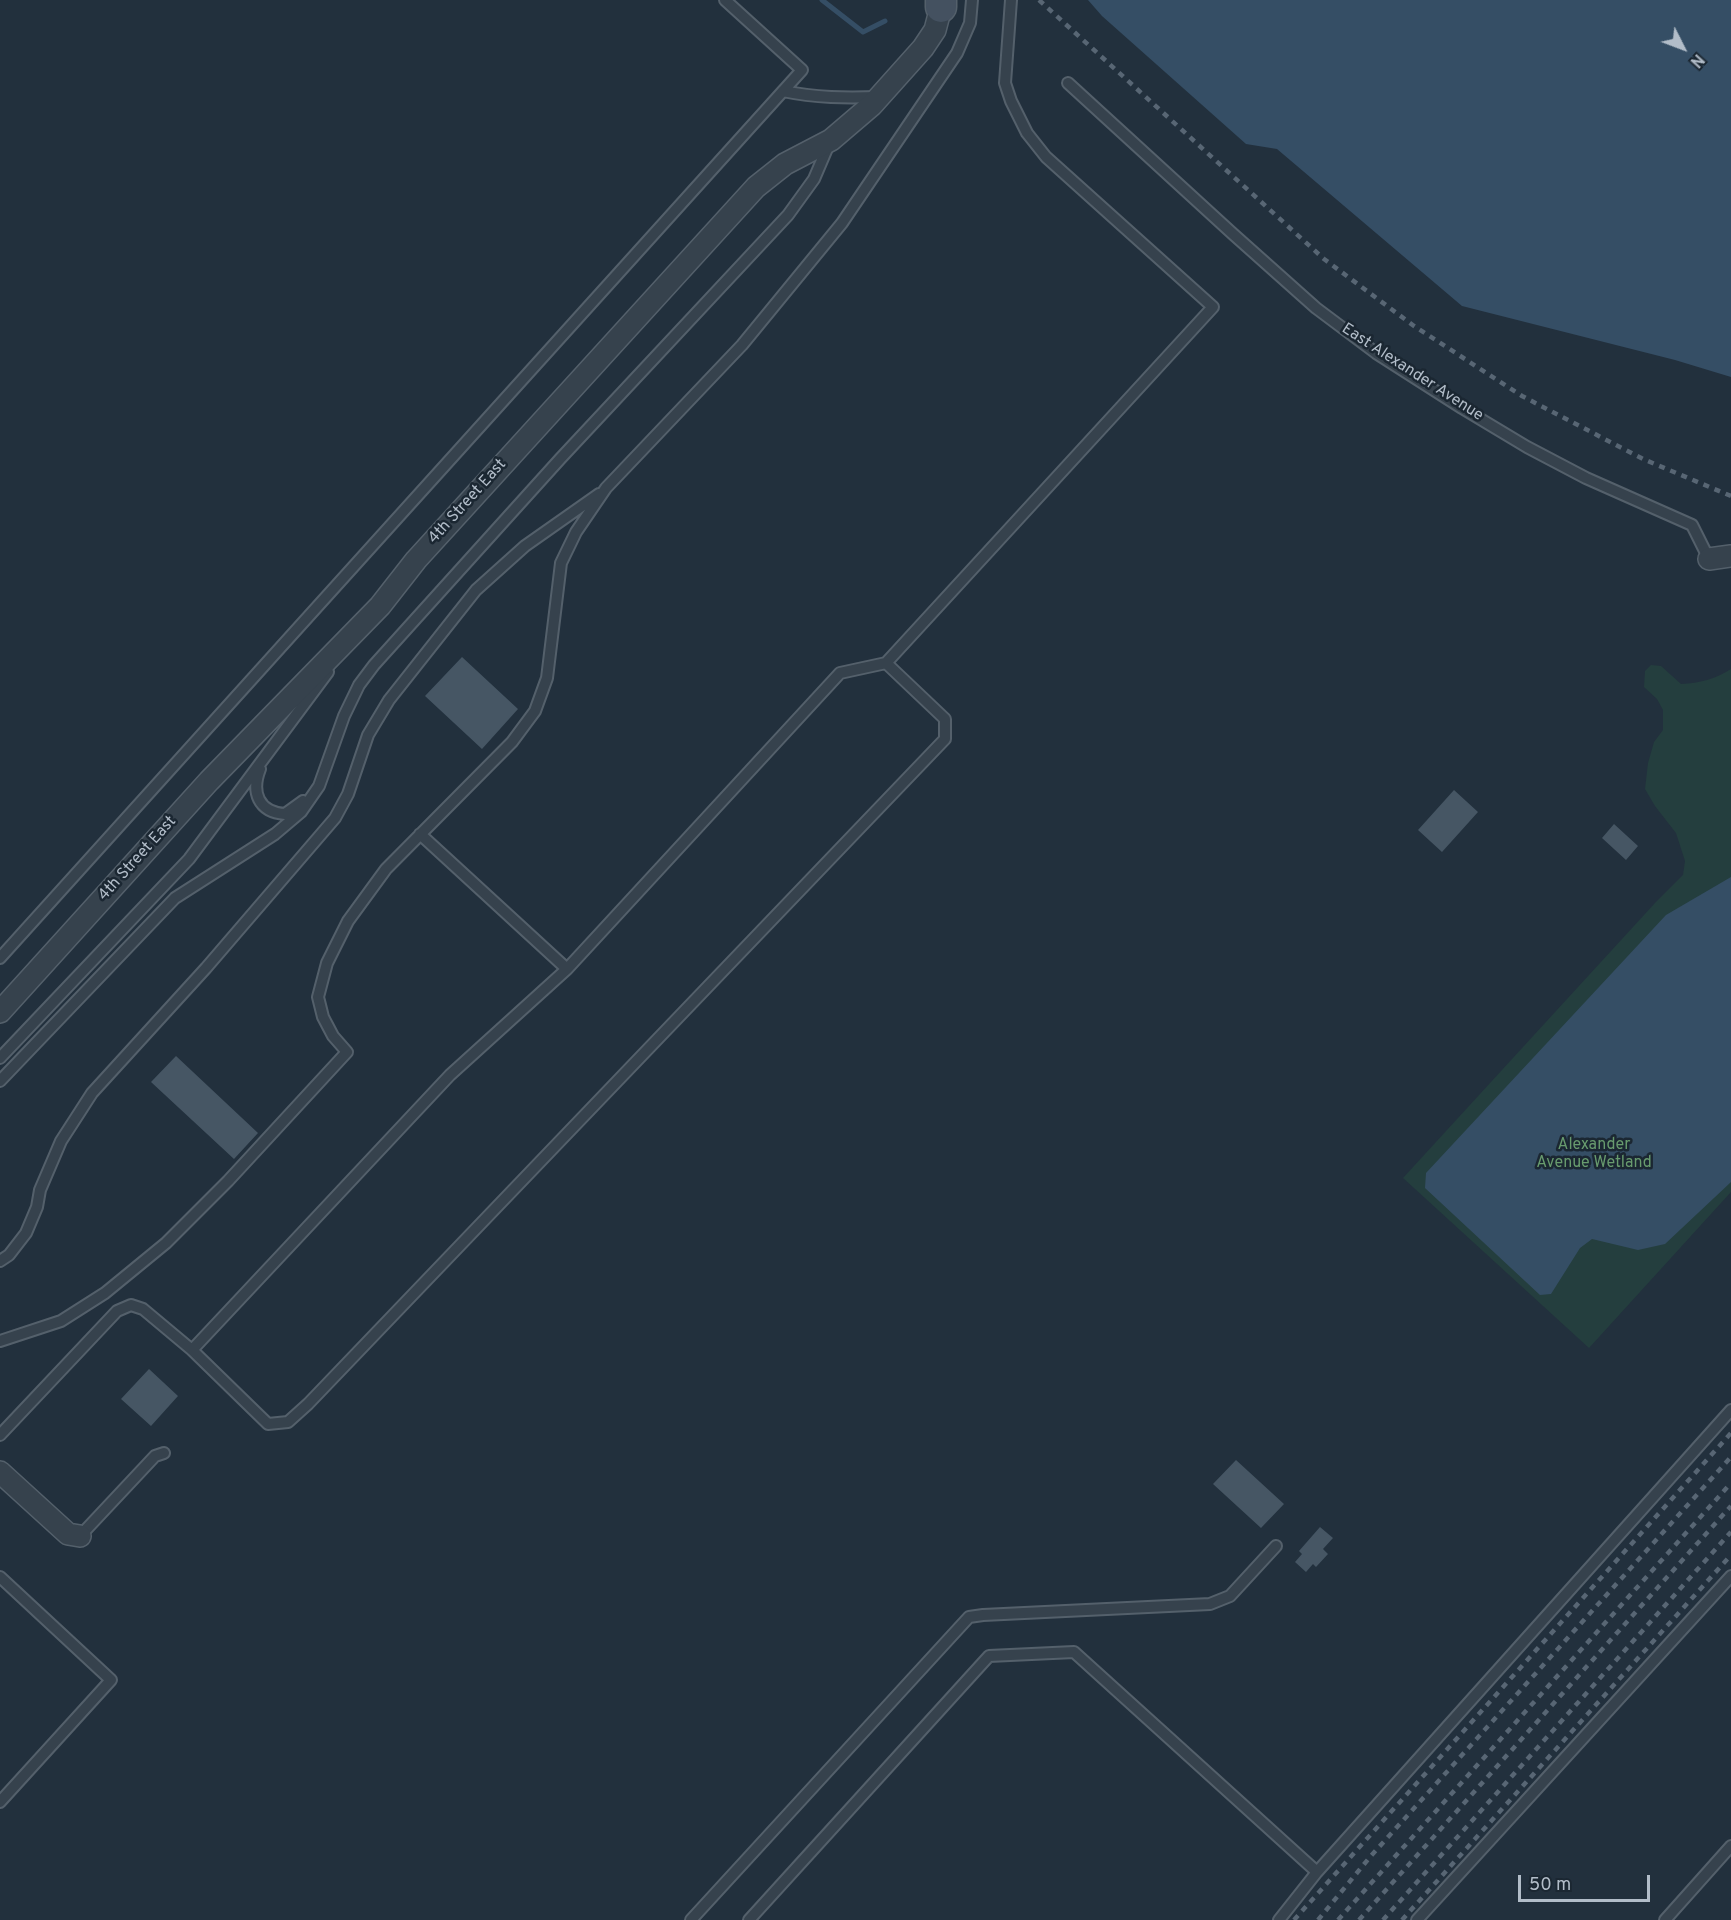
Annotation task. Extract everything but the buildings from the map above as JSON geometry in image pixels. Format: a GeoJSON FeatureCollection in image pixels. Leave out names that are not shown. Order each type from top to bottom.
{"type":"FeatureCollection","features":[{"type":"Feature","properties":{"kind":"street","name":"4th Street East"},"geometry":{"type":"LineString","coordinates":[[0,1011],[209,782],[380,606],[416,560],[756,187],[785,164],[831,140],[879,98],[923,48],[935,30],[941,4]]}},
{"type":"Feature","properties":{"kind":"street","name":"East Alexander Avenue"},"geometry":{"type":"LineString","coordinates":[[1709,559],[1731,556]]}},
{"type":"Feature","properties":{"kind":"street"},"geometry":{"type":"LineString","coordinates":[[0,1472],[68,1534],[80,1536]]}},
{"type":"Feature","properties":{"kind":"lane"},"geometry":{"type":"LineString","coordinates":[[0,958],[802,70],[725,0]]}},
{"type":"Feature","properties":{"kind":"lane"},"geometry":{"type":"LineString","coordinates":[[0,1341],[61,1321],[105,1293],[166,1243],[228,1181],[347,1052],[328,1026],[318,997],[327,963],[348,921],[386,869],[512,742],[535,711],[547,678],[561,563],[576,532],[606,488],[742,345],[842,223],[957,52],[970,22],[972,0]]}},
{"type":"Feature","properties":{"kind":"lane"},"geometry":{"type":"LineString","coordinates":[[192,1350],[450,1075],[567,969],[840,673],[886,663],[1214,307],[1046,157],[1027,133],[1011,102],[1005,83],[1011,0]]}},
{"type":"Feature","properties":{"kind":"lane","name":"East Alexander Avenue"},"geometry":{"type":"LineString","coordinates":[[1068,83],[1316,308],[1376,353],[1527,447],[1586,478],[1692,525],[1709,559]]}},
{"type":"Feature","properties":{"kind":"lane"},"geometry":{"type":"LineString","coordinates":[[783,91],[825,98],[879,98]]}},
{"type":"Feature","properties":{"kind":"lane"},"geometry":{"type":"LineString","coordinates":[[0,1081],[175,898],[275,834],[301,812],[319,786],[344,716],[359,685],[374,665],[560,459],[788,215],[814,179],[831,140]]}},
{"type":"Feature","properties":{"kind":"lane"},"geometry":{"type":"LineString","coordinates":[[0,1261],[9,1255],[26,1233],[37,1207],[40,1190],[61,1142],[92,1093],[206,968],[335,818],[348,794],[368,735],[403,682],[476,590],[525,546],[606,488]]}},
{"type":"Feature","properties":{"kind":"lane"},"geometry":{"type":"LineString","coordinates":[[0,1058],[189,859],[380,606]]}},
{"type":"Feature","properties":{"kind":"lane"},"geometry":{"type":"LineString","coordinates":[[0,1435],[117,1311],[131,1305],[143,1309],[192,1350],[268,1424],[288,1422],[308,1404],[945,739],[945,719],[886,663]]}},
{"type":"Feature","properties":{"kind":"lane"},"geometry":{"type":"LineString","coordinates":[[266,755],[256,779],[256,794],[265,808],[274,813],[285,814],[296,808],[319,786]]}},
{"type":"Feature","properties":{"kind":"lane"},"geometry":{"type":"LineString","coordinates":[[420,834],[567,969]]}},
{"type":"Feature","properties":{"kind":"lane"},"geometry":{"type":"LineString","coordinates":[[1278,1920],[1317,1872],[1731,1410]]}},
{"type":"Feature","properties":{"kind":"lane"},"geometry":{"type":"LineString","coordinates":[[80,1536],[155,1456],[164,1453]]}},
{"type":"Feature","properties":{"kind":"lane"},"geometry":{"type":"LineString","coordinates":[[691,1920],[969,1617],[1210,1605],[1230,1596],[1276,1546]]}},
{"type":"Feature","properties":{"kind":"lane"},"geometry":{"type":"LineString","coordinates":[[1417,1920],[1731,1576]]}},
{"type":"Feature","properties":{"kind":"lane"},"geometry":{"type":"LineString","coordinates":[[0,1577],[111,1680],[0,1802]]}},
{"type":"Feature","properties":{"kind":"lane"},"geometry":{"type":"LineString","coordinates":[[749,1920],[990,1656],[1074,1652],[1317,1872]]}},
{"type":"Feature","properties":{"kind":"lane"},"geometry":{"type":"LineString","coordinates":[[1665,1920],[1731,1846]]}},
{"type":"Feature","properties":{"kind":"green space","name":"Alexander Avenue Wetland"},"geometry":{"type":"Polygon","coordinates":[[[1651,665],[1661,666],[1681,684],[1707,680],[1731,669],[1731,1192],[1589,1348],[1403,1178],[1683,875],[1685,861],[1676,833],[1645,789],[1648,763],[1654,742],[1663,730],[1663,710],[1657,699],[1644,687],[1645,671],[1651,665]]]}},
{"type":"Feature","properties":{"kind":"water"},"geometry":{"type":"Polygon","coordinates":[[[1088,0],[1731,0],[1731,377],[1675,360],[1462,306],[1277,149],[1246,144],[1102,16],[1088,0]]]}},
{"type":"Feature","properties":{"kind":"water","name":"Alexander Avenue Wetland"},"geometry":{"type":"Polygon","coordinates":[[[1731,877],[1731,1182],[1665,1244],[1638,1250],[1592,1239],[1580,1248],[1551,1294],[1540,1295],[1425,1188],[1426,1173],[1666,915],[1731,877]]]}},
{"type":"Feature","properties":{"kind":"waterway"},"geometry":{"type":"LineString","coordinates":[[822,0],[863,32],[885,21]]}},
{"type":"Feature","properties":{"kind":"railway"},"geometry":{"type":"LineString","coordinates":[[1039,0],[1324,259],[1414,326],[1522,396],[1643,459],[1731,496]]}},
{"type":"Feature","properties":{"kind":"railway"},"geometry":{"type":"LineString","coordinates":[[1294,1920],[1731,1433]]}},
{"type":"Feature","properties":{"kind":"railway"},"geometry":{"type":"LineString","coordinates":[[1318,1920],[1370,1857],[1731,1457]]}},
{"type":"Feature","properties":{"kind":"railway"},"geometry":{"type":"LineString","coordinates":[[1338,1920],[1731,1483]]}},
{"type":"Feature","properties":{"kind":"railway"},"geometry":{"type":"LineString","coordinates":[[1359,1920],[1731,1506]]}},
{"type":"Feature","properties":{"kind":"railway"},"geometry":{"type":"LineString","coordinates":[[1383,1920],[1731,1532]]}},
{"type":"Feature","properties":{"kind":"railway"},"geometry":{"type":"LineString","coordinates":[[1402,1920],[1731,1555]]}}]}
